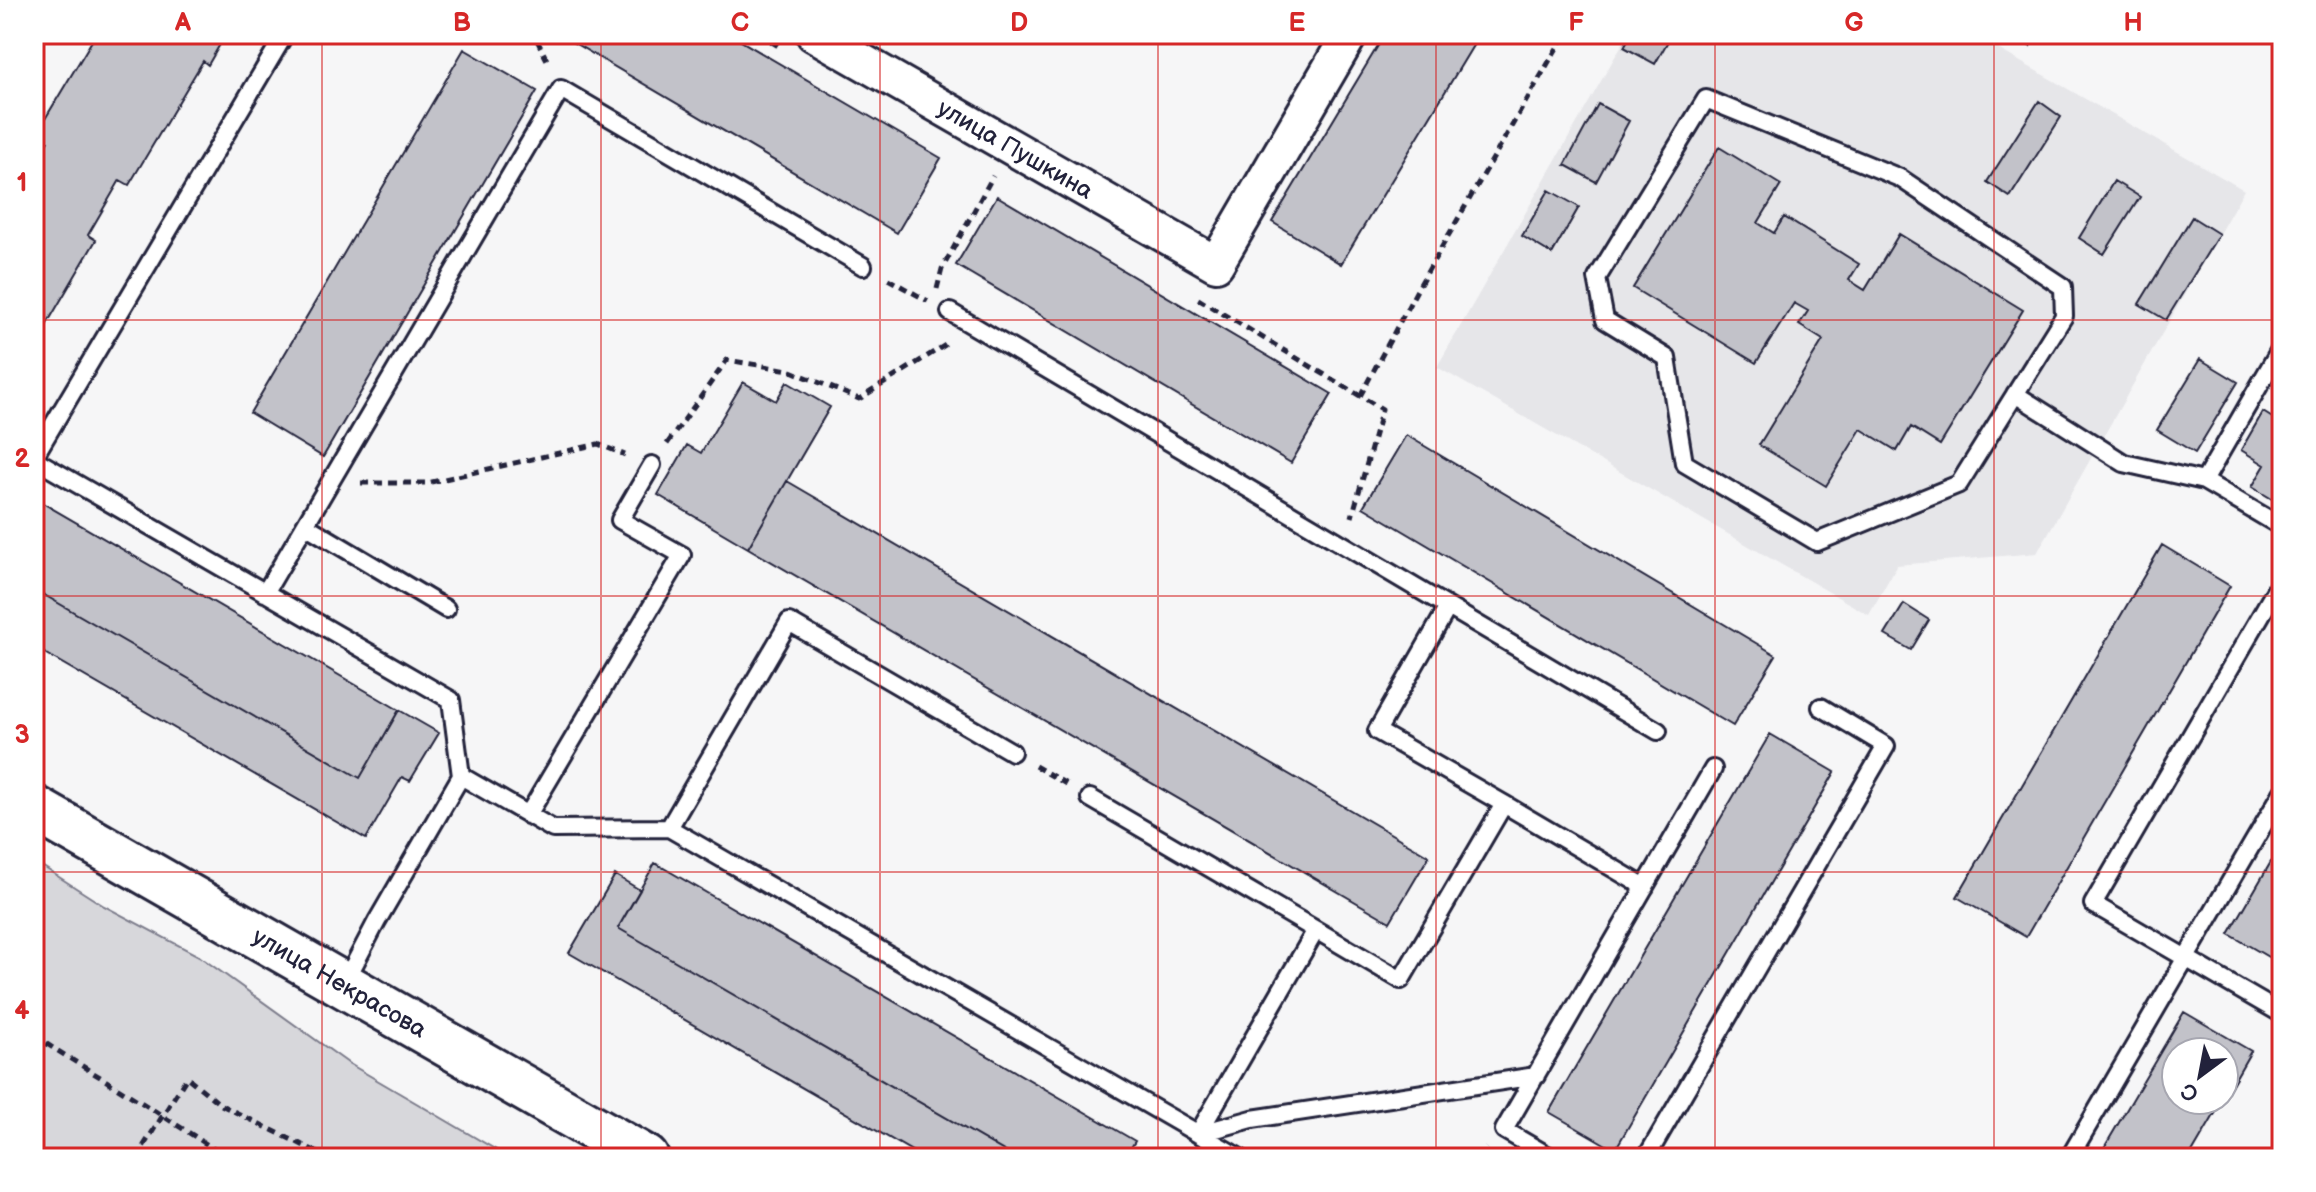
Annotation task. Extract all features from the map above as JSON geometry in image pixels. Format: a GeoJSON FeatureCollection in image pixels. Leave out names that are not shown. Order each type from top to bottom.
{"type":"FeatureCollection","features":[{"type":"Feature","properties":{"kind":"street","name":"улица Пушкина"},"geometry":{"type":"LineString","coordinates":[[814,34],[1216,264],[1350,34]]}},
{"type":"Feature","properties":{"kind":"street","name":"улица Некрасова"},"geometry":{"type":"LineString","coordinates":[[34,808],[646,1158]]}},
{"type":"Feature","properties":{"kind":"lane"},"geometry":{"type":"LineString","coordinates":[[285,34],[34,458],[451,700],[461,776],[343,985]]}},
{"type":"Feature","properties":{"kind":"lane"},"geometry":{"type":"LineString","coordinates":[[265,593],[561,89],[863,266]]}},
{"type":"Feature","properties":{"kind":"lane"},"geometry":{"type":"LineString","coordinates":[[1706,99],[1900,178],[2063,287],[2064,316],[2015,394],[1959,484],[1817,542],[1684,463],[1667,358],[1605,320],[1597,278],[1706,99]]}},
{"type":"Feature","properties":{"kind":"lane"},"geometry":{"type":"LineString","coordinates":[[950,312],[1658,731]]}},
{"type":"Feature","properties":{"kind":"lane"},"geometry":{"type":"LineString","coordinates":[[2204,481],[2282,346]]}},
{"type":"Feature","properties":{"kind":"lane"},"geometry":{"type":"LineString","coordinates":[[2015,394],[2124,463],[2204,481],[2282,527]]}},
{"type":"Feature","properties":{"kind":"lane"},"geometry":{"type":"LineString","coordinates":[[528,815],[682,555],[620,520],[652,465]]}},
{"type":"Feature","properties":{"kind":"lane"},"geometry":{"type":"LineString","coordinates":[[305,525],[446,609]]}},
{"type":"Feature","properties":{"kind":"lane"},"geometry":{"type":"LineString","coordinates":[[2282,579],[2093,904],[2282,1014]]}},
{"type":"Feature","properties":{"kind":"lane"},"geometry":{"type":"LineString","coordinates":[[1448,607],[1377,731],[1645,887]]}},
{"type":"Feature","properties":{"kind":"lane"},"geometry":{"type":"LineString","coordinates":[[669,828],[789,622],[1012,752]]}},
{"type":"Feature","properties":{"kind":"lane"},"geometry":{"type":"LineString","coordinates":[[1646,1158],[1886,746],[1821,707]]}},
{"type":"Feature","properties":{"kind":"lane"},"geometry":{"type":"LineString","coordinates":[[1552,1158],[1504,1130],[1713,769]]}},
{"type":"Feature","properties":{"kind":"lane"},"geometry":{"type":"LineString","coordinates":[[461,776],[553,829],[669,828],[1240,1158]]}},
{"type":"Feature","properties":{"kind":"lane"},"geometry":{"type":"LineString","coordinates":[[2069,1158],[2282,793]]}},
{"type":"Feature","properties":{"kind":"lane"},"geometry":{"type":"LineString","coordinates":[[1090,798],[1401,980],[1504,804]]}},
{"type":"Feature","properties":{"kind":"lane"},"geometry":{"type":"LineString","coordinates":[[1198,1134],[1316,930]]}},
{"type":"Feature","properties":{"kind":"lane"},"geometry":{"type":"LineString","coordinates":[[1198,1134],[1252,1119],[1536,1076]]}},
{"type":"Feature","properties":{"kind":"path"},"geometry":{"type":"LineString","coordinates":[[526,34],[537,40],[541,34]]}},
{"type":"Feature","properties":{"kind":"path"},"geometry":{"type":"LineString","coordinates":[[1360,396],[1418,288],[1565,34]]}},
{"type":"Feature","properties":{"kind":"path"},"geometry":{"type":"LineString","coordinates":[[934,303],[942,269],[995,174]]}},
{"type":"Feature","properties":{"kind":"path"},"geometry":{"type":"LineString","coordinates":[[863,266],[950,312]]}},
{"type":"Feature","properties":{"kind":"path"},"geometry":{"type":"LineString","coordinates":[[1196,297],[1382,409],[1344,545]]}},
{"type":"Feature","properties":{"kind":"path"},"geometry":{"type":"LineString","coordinates":[[330,482],[427,483],[598,444],[652,465],[727,360],[789,370],[859,399],[975,327]]}},
{"type":"Feature","properties":{"kind":"path"},"geometry":{"type":"LineString","coordinates":[[1012,752],[1090,798]]}},
{"type":"Feature","properties":{"kind":"path"},"geometry":{"type":"LineString","coordinates":[[34,1036],[164,1115],[227,1158]]}},
{"type":"Feature","properties":{"kind":"path"},"geometry":{"type":"LineString","coordinates":[[136,1158],[187,1077],[221,1105],[329,1158]]}},
{"type":"Feature","properties":{"kind":"shaded area"},"geometry":{"type":"Polygon","coordinates":[[[1628,34],[1972,34],[2244,190],[2037,553],[1897,565],[1869,615],[1437,367],[1628,34]]]}},
{"type":"Feature","properties":{"kind":"shaded area"},"geometry":{"type":"Polygon","coordinates":[[[34,861],[104,906],[199,956],[348,1063],[510,1158],[34,1158],[34,861]]]}},
{"type":"Feature","properties":{"kind":"building"},"geometry":{"type":"Polygon","coordinates":[[[96,34],[226,34],[208,65],[203,61],[129,185],[120,180],[88,235],[96,240],[34,346],[34,164],[48,141],[36,134],[96,34]]]}},
{"type":"Feature","properties":{"kind":"building"},"geometry":{"type":"Polygon","coordinates":[[[559,34],[729,34],[941,158],[897,233],[559,34]]]}},
{"type":"Feature","properties":{"kind":"building"},"geometry":{"type":"Polygon","coordinates":[[[1385,34],[1480,34],[1341,264],[1272,222],[1385,34]]]}},
{"type":"Feature","properties":{"kind":"building"},"geometry":{"type":"Polygon","coordinates":[[[1631,34],[1672,34],[1655,64],[1624,47],[1631,34]]]}},
{"type":"Feature","properties":{"kind":"building"},"geometry":{"type":"Polygon","coordinates":[[[2011,34],[2037,34],[2030,46],[2011,34]]]}},
{"type":"Feature","properties":{"kind":"building"},"geometry":{"type":"Polygon","coordinates":[[[464,49],[537,91],[323,457],[250,413],[464,49]]]}},
{"type":"Feature","properties":{"kind":"building"},"geometry":{"type":"Polygon","coordinates":[[[2039,101],[2061,117],[2010,197],[1987,182],[2039,101]]]}},
{"type":"Feature","properties":{"kind":"building"},"geometry":{"type":"Polygon","coordinates":[[[1598,104],[1629,121],[1596,182],[1565,165],[1598,104]]]}},
{"type":"Feature","properties":{"kind":"building"},"geometry":{"type":"Polygon","coordinates":[[[1719,147],[1781,185],[1758,223],[1774,233],[1784,217],[1859,264],[1849,280],[1865,290],[1899,234],[2023,310],[1940,445],[1911,427],[1897,451],[1861,429],[1826,486],[1759,445],[1823,340],[1799,325],[1808,311],[1794,303],[1756,363],[1633,288],[1719,147]]]}},
{"type":"Feature","properties":{"kind":"building"},"geometry":{"type":"Polygon","coordinates":[[[2114,181],[2140,197],[2104,254],[2079,238],[2114,181]]]}},
{"type":"Feature","properties":{"kind":"building"},"geometry":{"type":"Polygon","coordinates":[[[1549,190],[1579,207],[1552,254],[1522,236],[1549,190]]]}},
{"type":"Feature","properties":{"kind":"building"},"geometry":{"type":"Polygon","coordinates":[[[997,196],[1332,394],[1291,463],[956,265],[997,196]]]}},
{"type":"Feature","properties":{"kind":"building"},"geometry":{"type":"Polygon","coordinates":[[[2192,217],[2219,234],[2166,320],[2139,304],[2192,217]]]}},
{"type":"Feature","properties":{"kind":"building"},"geometry":{"type":"Polygon","coordinates":[[[2200,359],[2238,382],[2195,453],[2157,430],[2200,359]]]}},
{"type":"Feature","properties":{"kind":"building"},"geometry":{"type":"Polygon","coordinates":[[[743,382],[776,401],[787,382],[830,407],[748,548],[658,495],[687,445],[701,453],[743,382]]]}},
{"type":"Feature","properties":{"kind":"building"},"geometry":{"type":"Polygon","coordinates":[[[2263,412],[2282,424],[2282,505],[2252,487],[2265,465],[2241,450],[2263,412]]]}},
{"type":"Feature","properties":{"kind":"building"},"geometry":{"type":"Polygon","coordinates":[[[1406,435],[1776,655],[1733,726],[1363,507],[1406,435]]]}},
{"type":"Feature","properties":{"kind":"building"},"geometry":{"type":"Polygon","coordinates":[[[787,481],[1429,856],[1390,922],[748,548],[787,481]]]}},
{"type":"Feature","properties":{"kind":"building"},"geometry":{"type":"Polygon","coordinates":[[[34,498],[399,710],[360,778],[34,589],[34,498]]]}},
{"type":"Feature","properties":{"kind":"building"},"geometry":{"type":"Polygon","coordinates":[[[2162,545],[2230,586],[2026,937],[1957,897],[2162,545]]]}},
{"type":"Feature","properties":{"kind":"building"},"geometry":{"type":"Polygon","coordinates":[[[34,589],[360,778],[399,710],[439,733],[410,781],[402,777],[366,839],[34,647],[34,589]]]}},
{"type":"Feature","properties":{"kind":"building"},"geometry":{"type":"Polygon","coordinates":[[[1904,604],[1929,620],[1911,650],[1885,635],[1904,604]]]}},
{"type":"Feature","properties":{"kind":"building"},"geometry":{"type":"Polygon","coordinates":[[[1770,734],[1835,772],[1615,1150],[1549,1112],[1770,734]]]}},
{"type":"Feature","properties":{"kind":"building"},"geometry":{"type":"Polygon","coordinates":[[[2282,843],[2282,965],[2229,934],[2282,843]]]}},
{"type":"Feature","properties":{"kind":"building"},"geometry":{"type":"Polygon","coordinates":[[[655,863],[1135,1141],[1125,1158],[1016,1158],[618,928],[655,863]]]}},
{"type":"Feature","properties":{"kind":"building"},"geometry":{"type":"Polygon","coordinates":[[[615,875],[640,890],[618,928],[1016,1158],[924,1158],[569,953],[615,875]]]}},
{"type":"Feature","properties":{"kind":"building"},"geometry":{"type":"Polygon","coordinates":[[[2184,1012],[2225,1036],[2170,1036],[2184,1012]]]}},
{"type":"Feature","properties":{"kind":"building"},"geometry":{"type":"Polygon","coordinates":[[[2240,1045],[2251,1051],[2240,1070],[2240,1045]]]}},
{"type":"Feature","properties":{"kind":"building"},"geometry":{"type":"Polygon","coordinates":[[[2160,1053],[2160,1116],[2214,1116],[2189,1158],[2098,1158],[2160,1053]]]}}]}
